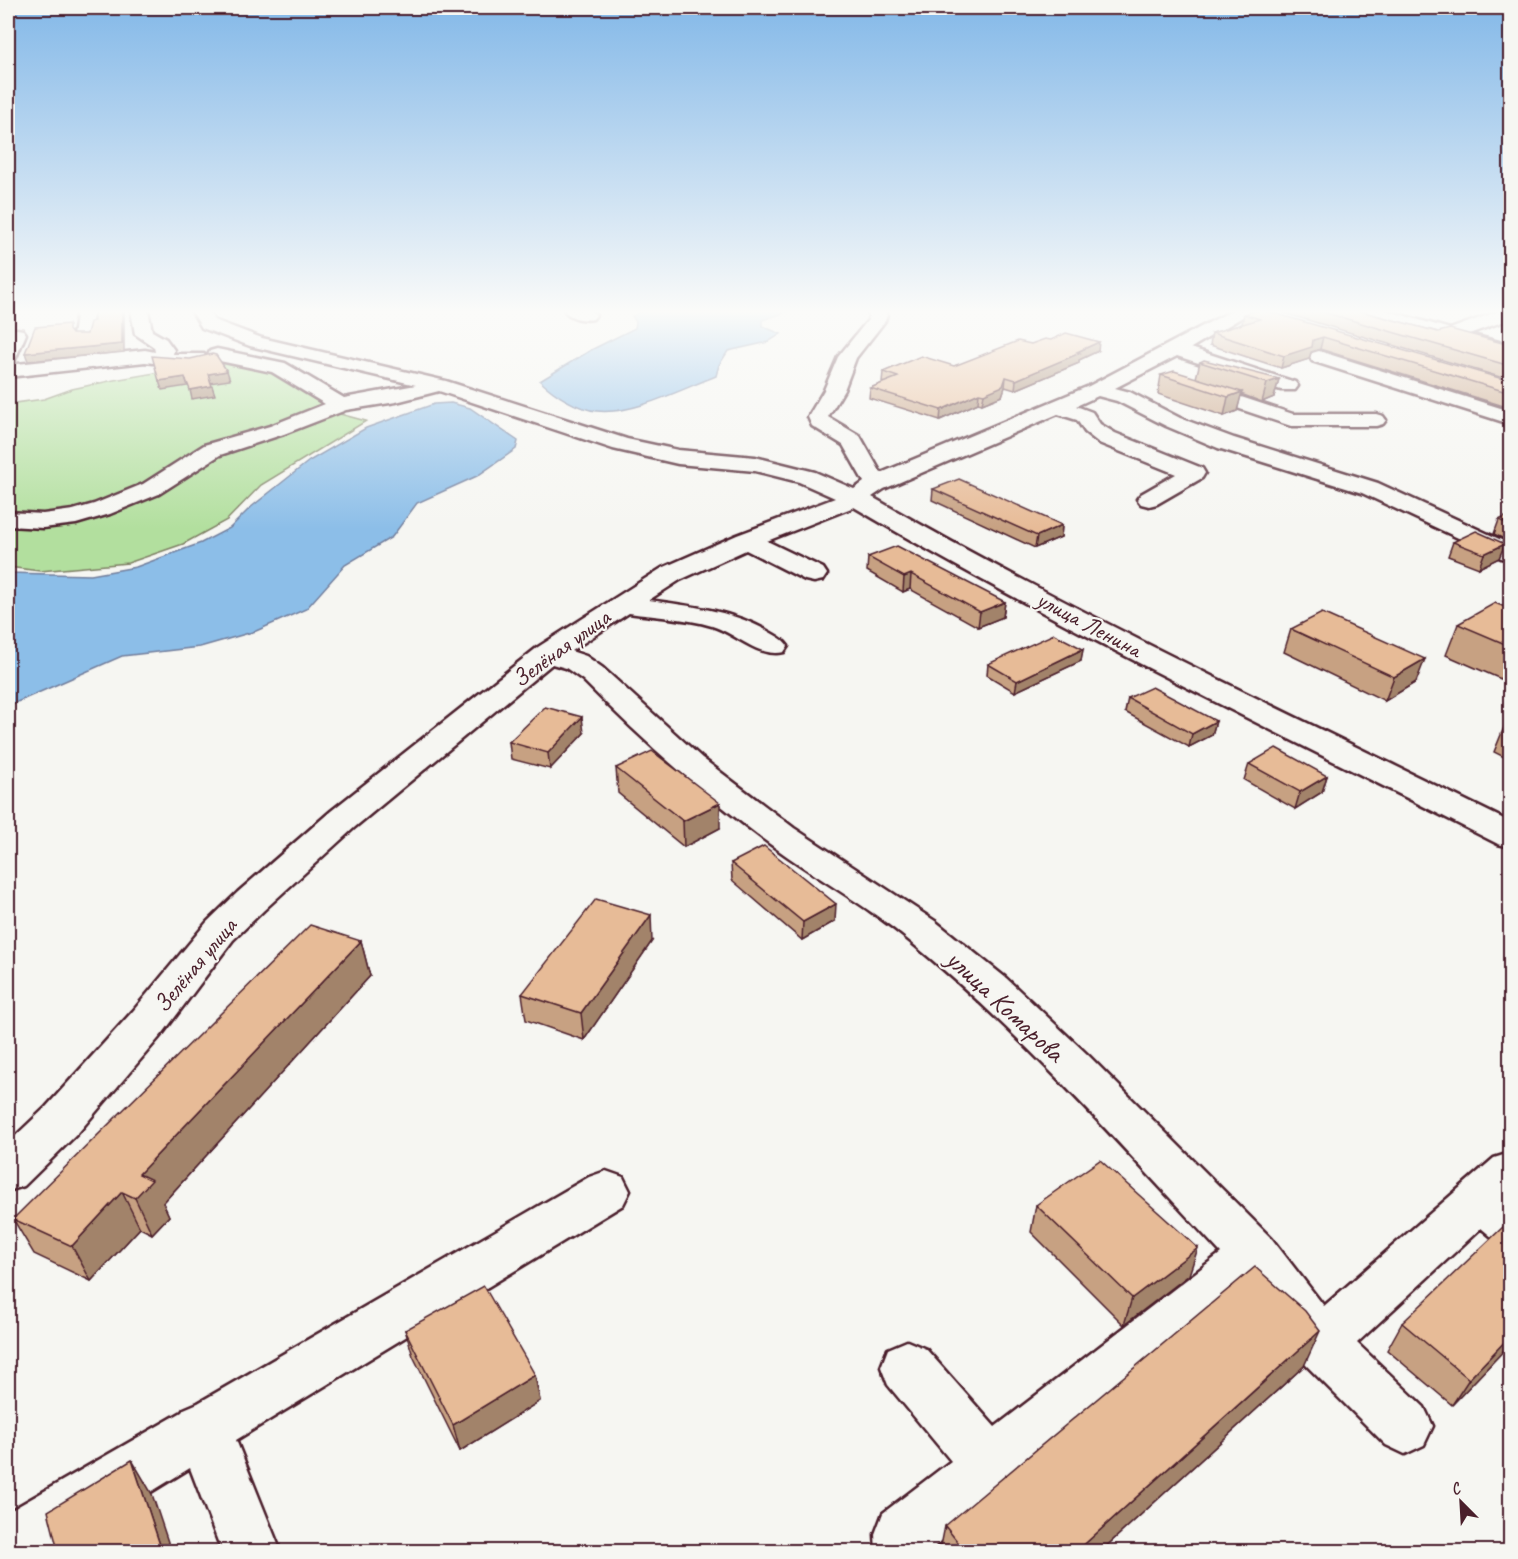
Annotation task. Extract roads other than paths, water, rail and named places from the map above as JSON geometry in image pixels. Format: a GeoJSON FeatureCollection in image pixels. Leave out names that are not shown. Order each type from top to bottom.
{"type":"FeatureCollection","features":[{"type":"Feature","properties":{"kind":"street"},"geometry":{"type":"LineString","coordinates":[[304,383],[341,405]]}},
{"type":"Feature","properties":{"kind":"street","name":"улица Ленина"},"geometry":{"type":"LineString","coordinates":[[429,383],[656,453],[784,470],[866,491],[935,544],[1141,651],[1510,836]]}},
{"type":"Feature","properties":{"kind":"street"},"geometry":{"type":"LineString","coordinates":[[837,383],[818,417],[819,422],[852,441],[866,491]]}},
{"type":"Feature","properties":{"kind":"street","name":"Зелёная улица"},"geometry":{"type":"LineString","coordinates":[[8,1172],[62,1120],[148,1022],[220,931],[250,901],[343,819],[548,653],[671,574],[1117,383]]}},
{"type":"Feature","properties":{"kind":"street"},"geometry":{"type":"LineString","coordinates":[[1182,383],[1291,420],[1376,420]]}},
{"type":"Feature","properties":{"kind":"street"},"geometry":{"type":"LineString","coordinates":[[1278,383],[1288,386]]}},
{"type":"Feature","properties":{"kind":"street"},"geometry":{"type":"LineString","coordinates":[[1400,383],[1510,418]]}},
{"type":"Feature","properties":{"kind":"street"},"geometry":{"type":"LineString","coordinates":[[8,519],[43,521],[76,517],[102,509],[150,489],[212,450],[277,430],[341,405],[405,394],[439,385]]}},
{"type":"Feature","properties":{"kind":"street"},"geometry":{"type":"LineString","coordinates":[[1096,390],[1123,396],[1173,422],[1226,443],[1370,488],[1510,553]]}},
{"type":"Feature","properties":{"kind":"street"},"geometry":{"type":"LineString","coordinates":[[1059,406],[1085,416],[1092,428],[1107,438],[1194,473],[1149,499]]}},
{"type":"Feature","properties":{"kind":"street"},"geometry":{"type":"LineString","coordinates":[[1226,443],[1291,420]]}},
{"type":"Feature","properties":{"kind":"street"},"geometry":{"type":"LineString","coordinates":[[746,540],[814,574]]}},
{"type":"Feature","properties":{"kind":"street"},"geometry":{"type":"LineString","coordinates":[[907,555],[935,544]]}},
{"type":"Feature","properties":{"kind":"street"},"geometry":{"type":"LineString","coordinates":[[622,604],[717,618],[740,627],[774,646]]}},
{"type":"Feature","properties":{"kind":"street","name":"улица Комарова"},"geometry":{"type":"LineString","coordinates":[[548,653],[576,662],[691,765],[782,836],[922,930],[992,988],[1073,1067],[1255,1255],[1320,1343],[1405,1426]]}},
{"type":"Feature","properties":{"kind":"street"},"geometry":{"type":"LineString","coordinates":[[8,1545],[606,1191]]}},
{"type":"Feature","properties":{"kind":"street"},"geometry":{"type":"LineString","coordinates":[[1320,1343],[1501,1198]]}},
{"type":"Feature","properties":{"kind":"street"},"geometry":{"type":"LineString","coordinates":[[906,1551],[904,1534],[1255,1255]]}},
{"type":"Feature","properties":{"kind":"street"},"geometry":{"type":"LineString","coordinates":[[907,1366],[991,1465]]}},
{"type":"Feature","properties":{"kind":"street"},"geometry":{"type":"LineString","coordinates":[[203,1428],[252,1551]]}},
{"type":"Feature","properties":{"kind":"water"},"geometry":{"type":"Polygon","coordinates":[[[542,383],[700,383],[642,405],[611,411],[589,410],[552,391],[542,383]]]}},
{"type":"Feature","properties":{"kind":"water"},"geometry":{"type":"Polygon","coordinates":[[[451,403],[470,408],[518,441],[516,449],[477,476],[417,503],[392,537],[345,565],[306,609],[256,631],[200,647],[122,656],[8,706],[8,573],[91,575],[136,567],[201,543],[230,528],[250,508],[309,461],[366,428],[434,404],[451,403]]]}}]}
